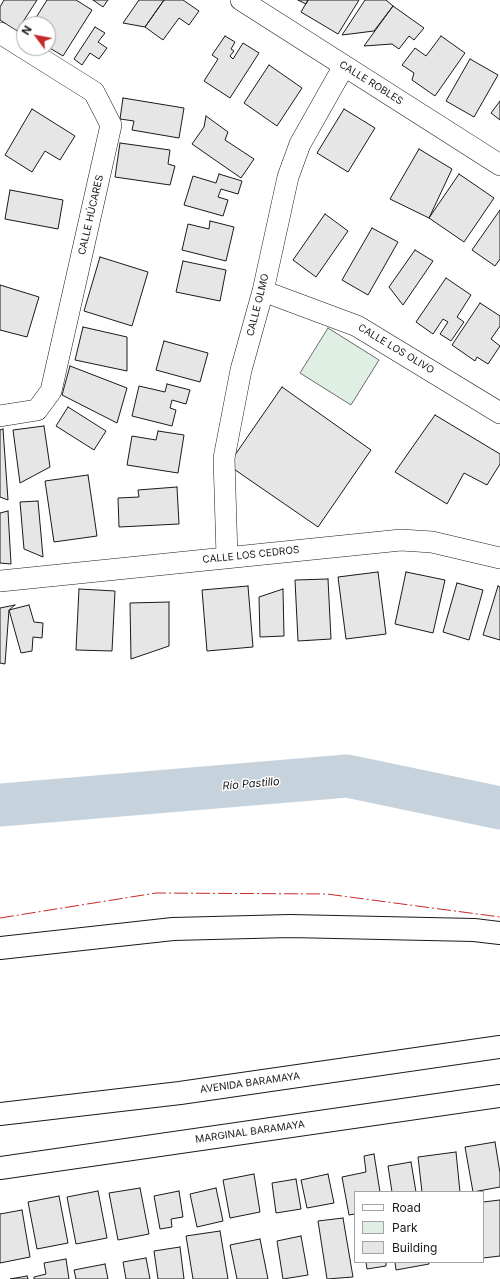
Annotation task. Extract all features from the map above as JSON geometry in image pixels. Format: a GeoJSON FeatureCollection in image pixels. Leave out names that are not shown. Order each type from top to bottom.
{"type":"FeatureCollection","features":[{"type":"Feature","properties":{"kind":"main road"},"geometry":{"type":"LineString","coordinates":[[0,948],[173,929],[290,926],[474,930],[500,933]]}},
{"type":"Feature","properties":{"kind":"main road","name":"AVENIDA BARAMAYA"},"geometry":{"type":"LineString","coordinates":[[0,1114],[180,1092],[500,1047]]}},
{"type":"Feature","properties":{"kind":"main road","name":"MARGINAL BARAMAYA"},"geometry":{"type":"LineString","coordinates":[[0,1168],[500,1096]]}},
{"type":"Feature","properties":{"kind":"street","name":"CALLE ROBLES"},"geometry":{"type":"LineString","coordinates":[[241,0],[500,165]]}},
{"type":"Feature","properties":{"kind":"street","name":"CALLE HÚCARES"},"geometry":{"type":"LineString","coordinates":[[0,33],[94,92],[111,126],[51,391],[37,410],[0,416]]}},
{"type":"Feature","properties":{"kind":"street","name":"CALLE OLMO"},"geometry":{"type":"LineString","coordinates":[[227,557],[224,458],[241,370],[263,291],[288,177],[300,144],[344,66]]}},
{"type":"Feature","properties":{"kind":"street","name":"CALLE LOS OLIVO"},"geometry":{"type":"LineString","coordinates":[[263,291],[357,326],[500,413]]}},
{"type":"Feature","properties":{"kind":"street","name":"CALLE LOS CEDROS"},"geometry":{"type":"LineString","coordinates":[[0,581],[401,540],[432,542],[500,558]]}},
{"type":"Feature","properties":{"kind":"green space"},"geometry":{"type":"Polygon","coordinates":[[[328,328],[379,360],[351,405],[300,373],[328,328]]]}},
{"type":"Feature","properties":{"kind":"building"},"geometry":{"type":"Polygon","coordinates":[[[4,0],[37,0],[27,16],[16,16],[16,30],[0,20],[0,7],[4,0]]]}},
{"type":"Feature","properties":{"kind":"building"},"geometry":{"type":"Polygon","coordinates":[[[47,0],[76,0],[92,10],[63,56],[56,52],[56,16],[37,16],[47,0]]]}},
{"type":"Feature","properties":{"kind":"building"},"geometry":{"type":"Polygon","coordinates":[[[93,0],[108,0],[103,7],[93,0]]]}},
{"type":"Feature","properties":{"kind":"building"},"geometry":{"type":"Polygon","coordinates":[[[139,0],[164,0],[145,27],[123,23],[139,0]]]}},
{"type":"Feature","properties":{"kind":"building"},"geometry":{"type":"Polygon","coordinates":[[[164,0],[183,0],[199,11],[189,25],[179,18],[163,40],[145,27],[164,0]]]}},
{"type":"Feature","properties":{"kind":"building"},"geometry":{"type":"Polygon","coordinates":[[[298,0],[308,0],[306,4],[298,0]]]}},
{"type":"Feature","properties":{"kind":"building"},"geometry":{"type":"Polygon","coordinates":[[[308,0],[359,0],[338,34],[301,12],[308,0]]]}},
{"type":"Feature","properties":{"kind":"building"},"geometry":{"type":"Polygon","coordinates":[[[365,0],[386,0],[393,6],[374,31],[342,35],[365,0]]]}},
{"type":"Feature","properties":{"kind":"building"},"geometry":{"type":"Polygon","coordinates":[[[393,6],[424,28],[414,40],[409,36],[399,49],[392,44],[364,46],[393,6]]]}},
{"type":"Feature","properties":{"kind":"building"},"geometry":{"type":"Polygon","coordinates":[[[95,27],[105,33],[98,42],[107,48],[99,59],[90,53],[82,65],[74,59],[95,27]]]}},
{"type":"Feature","properties":{"kind":"building"},"geometry":{"type":"Polygon","coordinates":[[[225,36],[235,42],[231,49],[234,51],[230,56],[233,59],[243,43],[259,53],[230,98],[204,81],[218,59],[212,55],[225,36]]]}},
{"type":"Feature","properties":{"kind":"building"},"geometry":{"type":"Polygon","coordinates":[[[441,36],[465,53],[435,96],[412,80],[414,73],[402,65],[415,48],[426,56],[441,36]]]}},
{"type":"Feature","properties":{"kind":"building"},"geometry":{"type":"Polygon","coordinates":[[[470,59],[498,75],[474,117],[446,101],[470,59]]]}},
{"type":"Feature","properties":{"kind":"building"},"geometry":{"type":"Polygon","coordinates":[[[269,65],[302,88],[277,126],[244,103],[269,65]]]}},
{"type":"Feature","properties":{"kind":"building"},"geometry":{"type":"Polygon","coordinates":[[[123,98],[184,108],[179,138],[132,130],[134,121],[120,119],[123,98]]]}},
{"type":"Feature","properties":{"kind":"building"},"geometry":{"type":"Polygon","coordinates":[[[500,101],[500,120],[491,113],[500,101]]]}},
{"type":"Feature","properties":{"kind":"building"},"geometry":{"type":"Polygon","coordinates":[[[32,109],[75,136],[60,160],[45,151],[32,172],[5,155],[32,109]]]}},
{"type":"Feature","properties":{"kind":"building"},"geometry":{"type":"Polygon","coordinates":[[[344,109],[375,128],[348,172],[317,153],[344,109]]]}},
{"type":"Feature","properties":{"kind":"building"},"geometry":{"type":"Polygon","coordinates":[[[206,116],[228,132],[225,140],[254,159],[241,178],[192,144],[204,127],[206,116]]]}},
{"type":"Feature","properties":{"kind":"building"},"geometry":{"type":"Polygon","coordinates":[[[120,143],[170,150],[168,164],[175,166],[170,185],[115,177],[120,143]]]}},
{"type":"Feature","properties":{"kind":"building"},"geometry":{"type":"Polygon","coordinates":[[[419,149],[452,169],[429,218],[390,199],[419,149]]]}},
{"type":"Feature","properties":{"kind":"building"},"geometry":{"type":"Polygon","coordinates":[[[219,174],[242,181],[238,194],[221,189],[218,197],[228,200],[223,216],[184,205],[193,176],[216,183],[219,174]]]}},
{"type":"Feature","properties":{"kind":"building"},"geometry":{"type":"Polygon","coordinates":[[[459,174],[494,198],[464,242],[429,218],[459,174]]]}},
{"type":"Feature","properties":{"kind":"building"},"geometry":{"type":"Polygon","coordinates":[[[10,190],[63,200],[58,229],[5,219],[10,190]]]}},
{"type":"Feature","properties":{"kind":"building"},"geometry":{"type":"Polygon","coordinates":[[[500,210],[500,259],[495,266],[472,250],[500,210]]]}},
{"type":"Feature","properties":{"kind":"building"},"geometry":{"type":"Polygon","coordinates":[[[325,214],[348,231],[316,277],[293,260],[325,214]]]}},
{"type":"Feature","properties":{"kind":"building"},"geometry":{"type":"Polygon","coordinates":[[[210,221],[234,227],[226,261],[182,250],[188,224],[209,229],[210,221]]]}},
{"type":"Feature","properties":{"kind":"building"},"geometry":{"type":"Polygon","coordinates":[[[372,228],[398,242],[368,295],[342,280],[372,228]]]}},
{"type":"Feature","properties":{"kind":"building"},"geometry":{"type":"Polygon","coordinates":[[[415,250],[433,261],[403,305],[389,287],[415,250]]]}},
{"type":"Feature","properties":{"kind":"building"},"geometry":{"type":"Polygon","coordinates":[[[100,257],[148,272],[132,326],[84,311],[100,257]]]}},
{"type":"Feature","properties":{"kind":"building"},"geometry":{"type":"Polygon","coordinates":[[[183,261],[226,270],[220,301],[176,292],[183,261]]]}},
{"type":"Feature","properties":{"kind":"building"},"geometry":{"type":"Polygon","coordinates":[[[446,278],[471,295],[457,317],[464,322],[451,341],[440,334],[448,322],[443,319],[433,334],[416,322],[446,278]]]}},
{"type":"Feature","properties":{"kind":"building"},"geometry":{"type":"Polygon","coordinates":[[[0,285],[39,297],[27,337],[0,330],[0,285]]]}},
{"type":"Feature","properties":{"kind":"building"},"geometry":{"type":"Polygon","coordinates":[[[480,303],[500,316],[500,326],[491,339],[500,346],[488,364],[477,357],[475,361],[452,345],[480,303]]]}},
{"type":"Feature","properties":{"kind":"building"},"geometry":{"type":"Polygon","coordinates":[[[83,327],[127,337],[127,371],[75,360],[83,327]]]}},
{"type":"Feature","properties":{"kind":"building"},"geometry":{"type":"Polygon","coordinates":[[[164,341],[208,353],[200,382],[156,370],[164,341]]]}},
{"type":"Feature","properties":{"kind":"building"},"geometry":{"type":"Polygon","coordinates":[[[70,366],[127,388],[117,423],[62,395],[70,366]]]}},
{"type":"Feature","properties":{"kind":"building"},"geometry":{"type":"Polygon","coordinates":[[[167,384],[190,390],[186,404],[172,400],[170,408],[176,410],[172,426],[132,416],[139,386],[165,392],[167,384]]]}},
{"type":"Feature","properties":{"kind":"building"},"geometry":{"type":"Polygon","coordinates":[[[282,387],[371,450],[318,527],[228,465],[282,387]]]}},
{"type":"Feature","properties":{"kind":"building"},"geometry":{"type":"Polygon","coordinates":[[[68,407],[106,431],[94,450],[56,426],[68,407]]]}},
{"type":"Feature","properties":{"kind":"building"},"geometry":{"type":"Polygon","coordinates":[[[435,415],[500,454],[500,464],[487,485],[464,473],[447,504],[395,472],[435,415]]]}},
{"type":"Feature","properties":{"kind":"building"},"geometry":{"type":"Polygon","coordinates":[[[44,426],[50,467],[20,483],[13,430],[44,426]]]}},
{"type":"Feature","properties":{"kind":"building"},"geometry":{"type":"Polygon","coordinates":[[[3,429],[8,500],[0,497],[0,430],[3,429]]]}},
{"type":"Feature","properties":{"kind":"building"},"geometry":{"type":"Polygon","coordinates":[[[158,431],[184,435],[178,473],[127,465],[132,436],[156,440],[158,431]]]}},
{"type":"Feature","properties":{"kind":"building"},"geometry":{"type":"Polygon","coordinates":[[[88,475],[97,536],[54,542],[45,481],[88,475]]]}},
{"type":"Feature","properties":{"kind":"building"},"geometry":{"type":"Polygon","coordinates":[[[177,487],[179,524],[119,527],[118,498],[139,497],[138,490],[177,487]]]}},
{"type":"Feature","properties":{"kind":"building"},"geometry":{"type":"Polygon","coordinates":[[[38,501],[43,557],[24,549],[20,502],[38,501]]]}},
{"type":"Feature","properties":{"kind":"building"},"geometry":{"type":"Polygon","coordinates":[[[8,511],[11,564],[0,563],[0,513],[8,511]]]}},
{"type":"Feature","properties":{"kind":"building"},"geometry":{"type":"Polygon","coordinates":[[[378,572],[386,634],[346,639],[338,577],[378,572]]]}},
{"type":"Feature","properties":{"kind":"building"},"geometry":{"type":"Polygon","coordinates":[[[406,572],[445,580],[433,633],[395,624],[406,572]]]}},
{"type":"Feature","properties":{"kind":"building"},"geometry":{"type":"Polygon","coordinates":[[[328,579],[331,639],[298,641],[295,580],[328,579]]]}},
{"type":"Feature","properties":{"kind":"building"},"geometry":{"type":"Polygon","coordinates":[[[457,583],[483,590],[469,640],[443,632],[457,583]]]}},
{"type":"Feature","properties":{"kind":"building"},"geometry":{"type":"Polygon","coordinates":[[[248,586],[253,647],[207,651],[202,590],[248,586]]]}},
{"type":"Feature","properties":{"kind":"building"},"geometry":{"type":"Polygon","coordinates":[[[498,586],[500,587],[500,640],[483,635],[498,586]]]}},
{"type":"Feature","properties":{"kind":"building"},"geometry":{"type":"Polygon","coordinates":[[[79,589],[115,591],[112,651],[76,650],[79,589]]]}},
{"type":"Feature","properties":{"kind":"building"},"geometry":{"type":"Polygon","coordinates":[[[283,589],[284,636],[260,637],[259,597],[283,589]]]}},
{"type":"Feature","properties":{"kind":"building"},"geometry":{"type":"Polygon","coordinates":[[[169,602],[169,646],[131,659],[130,603],[169,602]]]}},
{"type":"Feature","properties":{"kind":"building"},"geometry":{"type":"Polygon","coordinates":[[[15,605],[9,610],[5,664],[0,663],[0,608],[15,605]]]}},
{"type":"Feature","properties":{"kind":"building"},"geometry":{"type":"Polygon","coordinates":[[[29,605],[34,622],[43,623],[42,638],[33,637],[32,651],[21,653],[9,610],[29,605]]]}},
{"type":"Feature","properties":{"kind":"building"},"geometry":{"type":"Polygon","coordinates":[[[495,1142],[500,1173],[500,1187],[473,1191],[465,1147],[495,1142]]]}},
{"type":"Feature","properties":{"kind":"building"},"geometry":{"type":"Polygon","coordinates":[[[456,1152],[460,1191],[422,1191],[418,1157],[456,1152]]]}},
{"type":"Feature","properties":{"kind":"building"},"geometry":{"type":"Polygon","coordinates":[[[374,1154],[380,1191],[354,1191],[354,1214],[349,1215],[342,1177],[366,1172],[364,1156],[374,1154]]]}},
{"type":"Feature","properties":{"kind":"building"},"geometry":{"type":"Polygon","coordinates":[[[411,1162],[416,1191],[392,1191],[388,1166],[411,1162]]]}},
{"type":"Feature","properties":{"kind":"building"},"geometry":{"type":"Polygon","coordinates":[[[254,1174],[260,1212],[230,1218],[223,1180],[254,1174]]]}},
{"type":"Feature","properties":{"kind":"building"},"geometry":{"type":"Polygon","coordinates":[[[328,1174],[334,1203],[307,1208],[301,1180],[328,1174]]]}},
{"type":"Feature","properties":{"kind":"building"},"geometry":{"type":"Polygon","coordinates":[[[296,1179],[301,1209],[276,1213],[272,1183],[296,1179]]]}},
{"type":"Feature","properties":{"kind":"building"},"geometry":{"type":"Polygon","coordinates":[[[140,1188],[149,1234],[118,1240],[109,1193],[140,1188]]]}},
{"type":"Feature","properties":{"kind":"building"},"geometry":{"type":"Polygon","coordinates":[[[216,1188],[223,1221],[197,1227],[190,1194],[216,1188]]]}},
{"type":"Feature","properties":{"kind":"building"},"geometry":{"type":"Polygon","coordinates":[[[98,1191],[107,1238],[76,1244],[67,1197],[98,1191]]]}},
{"type":"Feature","properties":{"kind":"building"},"geometry":{"type":"Polygon","coordinates":[[[179,1191],[183,1217],[171,1219],[172,1227],[160,1229],[154,1196],[179,1191]]]}},
{"type":"Feature","properties":{"kind":"building"},"geometry":{"type":"Polygon","coordinates":[[[59,1196],[68,1243],[37,1249],[28,1202],[59,1196]]]}},
{"type":"Feature","properties":{"kind":"building"},"geometry":{"type":"Polygon","coordinates":[[[500,1200],[500,1256],[484,1258],[484,1202],[500,1200]]]}},
{"type":"Feature","properties":{"kind":"building"},"geometry":{"type":"Polygon","coordinates":[[[22,1210],[30,1257],[0,1263],[0,1214],[22,1210]]]}},
{"type":"Feature","properties":{"kind":"building"},"geometry":{"type":"Polygon","coordinates":[[[343,1218],[353,1277],[327,1279],[318,1221],[343,1218]]]}},
{"type":"Feature","properties":{"kind":"building"},"geometry":{"type":"Polygon","coordinates":[[[220,1231],[228,1279],[193,1279],[186,1236],[220,1231]]]}},
{"type":"Feature","properties":{"kind":"building"},"geometry":{"type":"Polygon","coordinates":[[[301,1236],[308,1275],[283,1279],[277,1241],[301,1236]]]}},
{"type":"Feature","properties":{"kind":"building"},"geometry":{"type":"Polygon","coordinates":[[[260,1239],[268,1279],[237,1279],[230,1245],[260,1239]]]}},
{"type":"Feature","properties":{"kind":"building"},"geometry":{"type":"Polygon","coordinates":[[[180,1247],[184,1279],[158,1279],[154,1251],[180,1247]]]}},
{"type":"Feature","properties":{"kind":"building"},"geometry":{"type":"Polygon","coordinates":[[[146,1258],[150,1279],[126,1279],[123,1262],[146,1258]]]}},
{"type":"Feature","properties":{"kind":"building"},"geometry":{"type":"Polygon","coordinates":[[[66,1259],[69,1279],[34,1279],[34,1277],[46,1274],[44,1263],[66,1259]]]}},
{"type":"Feature","properties":{"kind":"building"},"geometry":{"type":"Polygon","coordinates":[[[366,1263],[386,1263],[386,1266],[367,1269],[366,1263]]]}},
{"type":"Feature","properties":{"kind":"building"},"geometry":{"type":"Polygon","coordinates":[[[395,1263],[429,1263],[429,1264],[396,1270],[395,1263]]]}},
{"type":"Feature","properties":{"kind":"building"},"geometry":{"type":"Polygon","coordinates":[[[105,1264],[108,1279],[76,1279],[74,1270],[105,1264]]]}},
{"type":"Feature","properties":{"kind":"building"},"geometry":{"type":"Polygon","coordinates":[[[27,1276],[28,1279],[10,1279],[27,1276]]]}},
{"type":"Feature","properties":{"kind":"waterway","name":"Río Pastillo"},"geometry":{"type":"LineString","coordinates":[[0,805],[347,776],[500,808]]}},
{"type":"Feature","properties":{"kind":"power"},"geometry":{"type":"LineString","coordinates":[[0,918],[156,893],[327,894],[500,917]]}}]}
